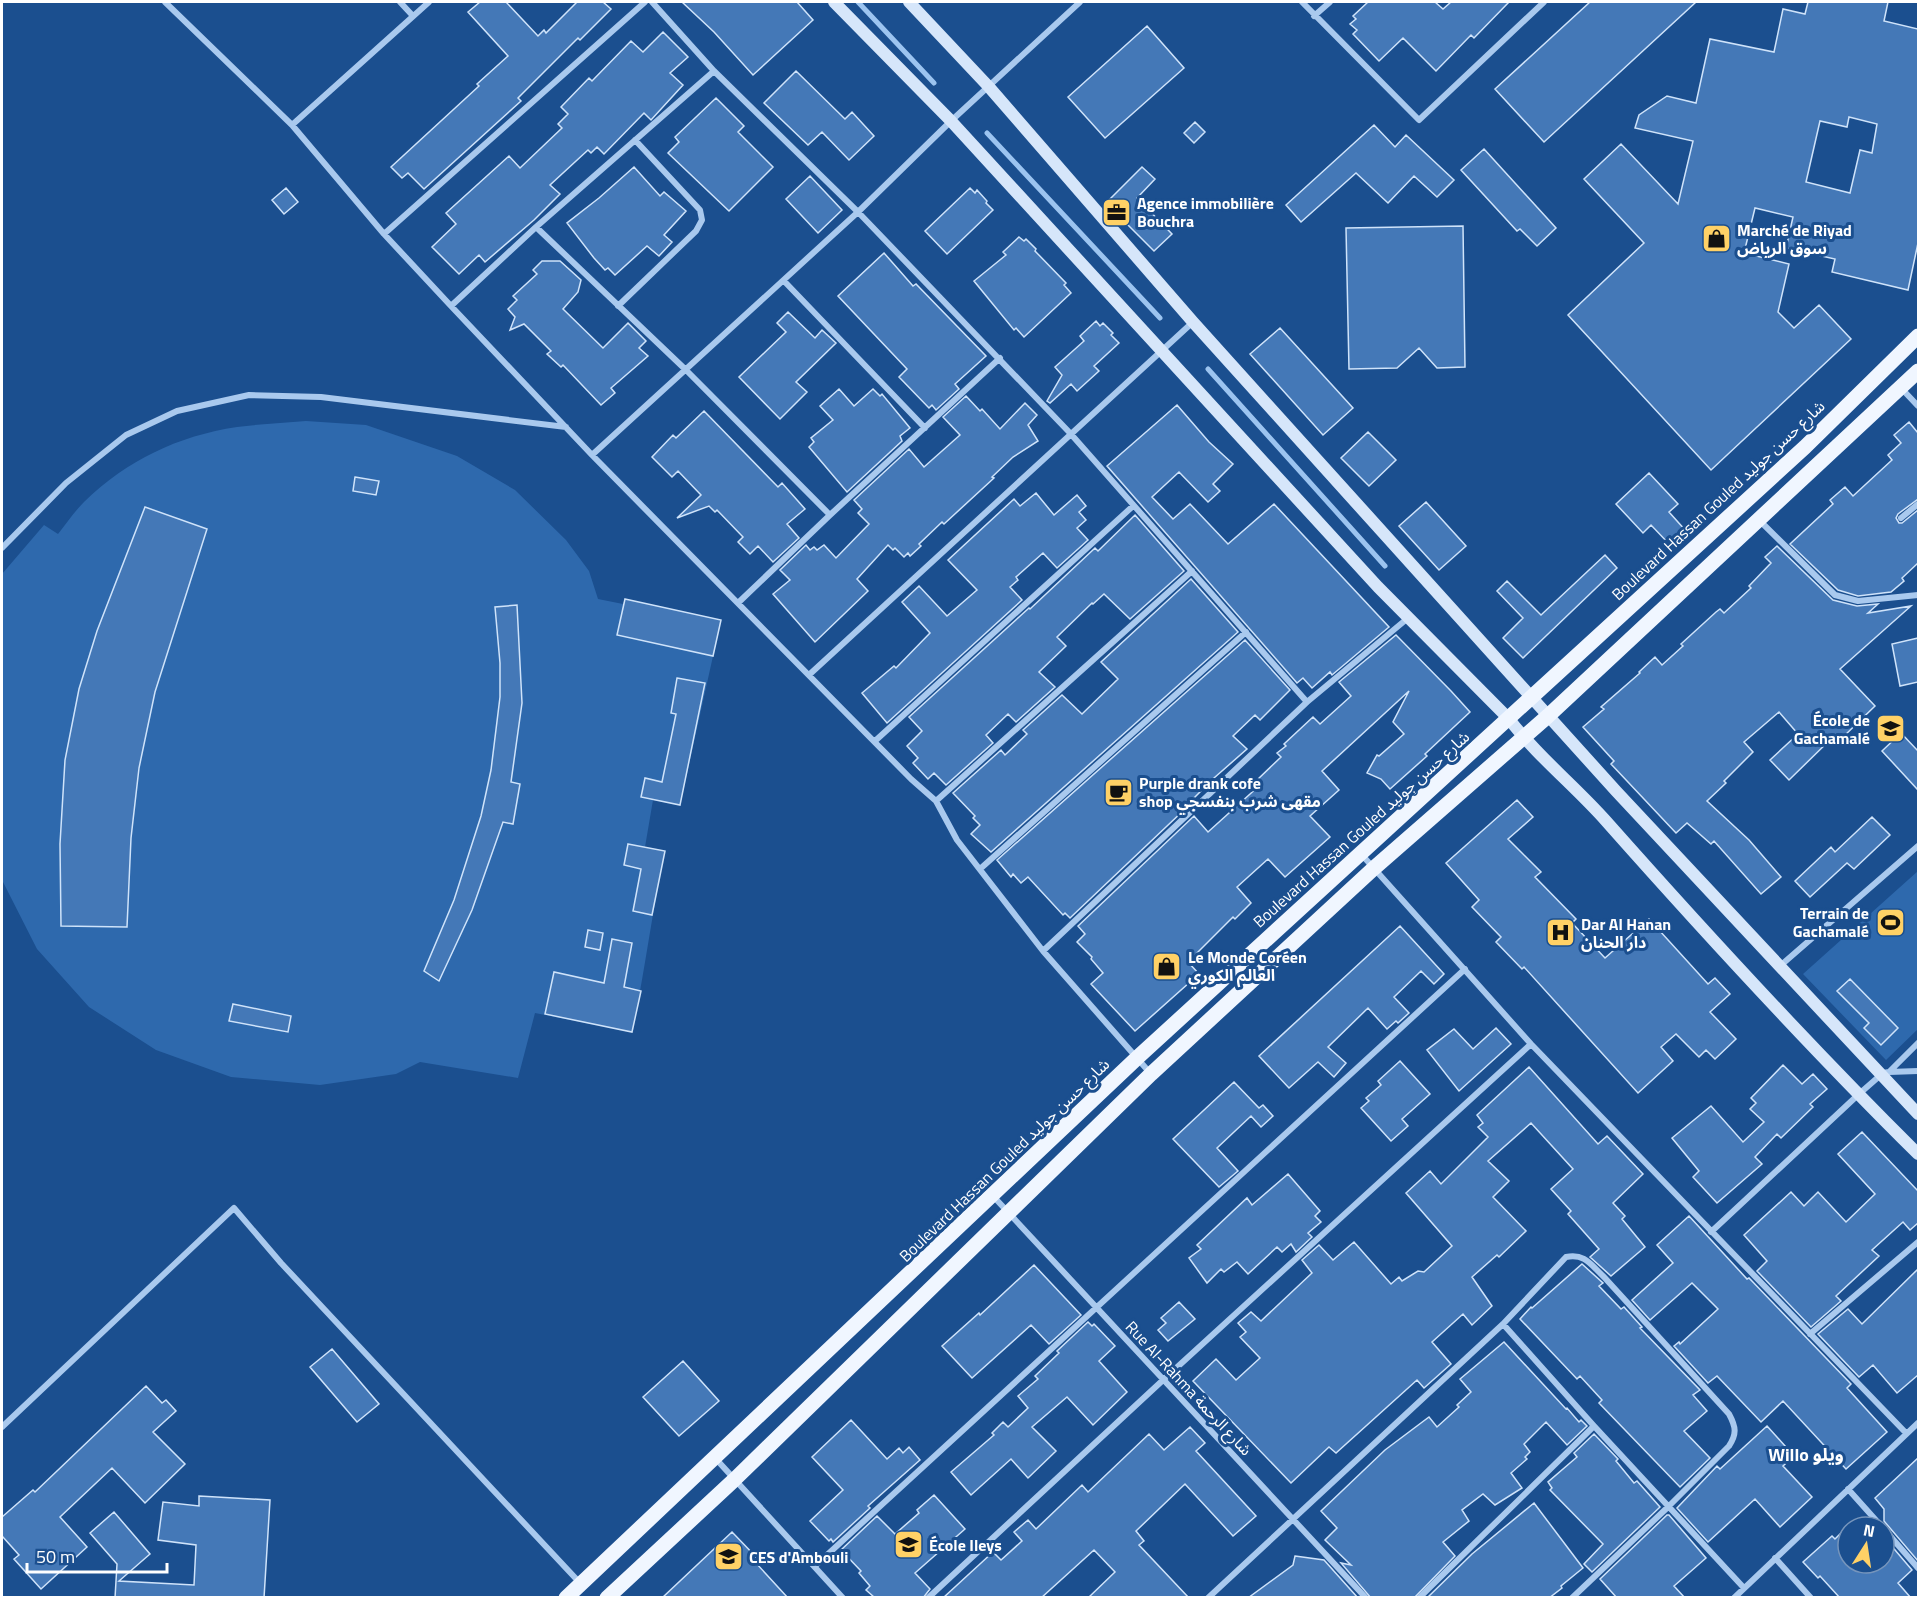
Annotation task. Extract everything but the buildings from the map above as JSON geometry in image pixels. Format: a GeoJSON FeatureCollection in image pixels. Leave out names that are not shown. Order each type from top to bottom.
{"type":"FeatureCollection","features":[{"type":"Feature","properties":{"kind":"main road"},"geometry":{"type":"LineString","coordinates":[[834,2],[951,122],[1409,618],[1596,809],[1726,956],[1918,1154]]}},
{"type":"Feature","properties":{"kind":"main road"},"geometry":{"type":"LineString","coordinates":[[909,2],[989,87],[1193,322],[1623,800],[1780,966],[1886,1072],[1918,1113]]}},
{"type":"Feature","properties":{"kind":"main road","name":"Boulevard Hassan Gouled شارع حسن جوليد"},"geometry":{"type":"LineString","coordinates":[[566,1598],[1138,1057],[1805,447],[1918,336]]}},
{"type":"Feature","properties":{"kind":"main road"},"geometry":{"type":"LineString","coordinates":[[607,1598],[734,1480],[1152,1074],[1373,869],[1548,716],[1918,371]]}},
{"type":"Feature","properties":{"kind":"main road"},"geometry":{"type":"LineString","coordinates":[[1638,600],[1654,617]]}},
{"type":"Feature","properties":{"kind":"main road"},"geometry":{"type":"LineString","coordinates":[[846,1334],[865,1354]]}},
{"type":"Feature","properties":{"kind":"street"},"geometry":{"type":"LineString","coordinates":[[165,2],[292,124],[384,234],[592,455],[911,779],[936,801],[957,840],[1007,908],[1152,1074]]}},
{"type":"Feature","properties":{"kind":"street"},"geometry":{"type":"LineString","coordinates":[[399,2],[413,16]]}},
{"type":"Feature","properties":{"kind":"street"},"geometry":{"type":"LineString","coordinates":[[292,124],[429,2]]}},
{"type":"Feature","properties":{"kind":"street"},"geometry":{"type":"LineString","coordinates":[[384,234],[645,2]]}},
{"type":"Feature","properties":{"kind":"street"},"geometry":{"type":"LineString","coordinates":[[652,2],[714,71],[858,212],[1000,358],[1070,433],[1307,702]]}},
{"type":"Feature","properties":{"kind":"street"},"geometry":{"type":"LineString","coordinates":[[592,455],[784,281],[1080,2]]}},
{"type":"Feature","properties":{"kind":"street"},"geometry":{"type":"LineString","coordinates":[[1302,2],[1419,120],[1544,2]]}},
{"type":"Feature","properties":{"kind":"street"},"geometry":{"type":"LineString","coordinates":[[1314,15],[1330,2]]}},
{"type":"Feature","properties":{"kind":"street"},"geometry":{"type":"LineString","coordinates":[[451,306],[536,227],[714,71]]}},
{"type":"Feature","properties":{"kind":"street"},"geometry":{"type":"LineString","coordinates":[[618,306],[696,231],[702,220],[700,210],[635,140]]}},
{"type":"Feature","properties":{"kind":"street"},"geometry":{"type":"LineString","coordinates":[[536,227],[686,370],[830,515]]}},
{"type":"Feature","properties":{"kind":"street"},"geometry":{"type":"LineString","coordinates":[[784,281],[925,428]]}},
{"type":"Feature","properties":{"kind":"street"},"geometry":{"type":"LineString","coordinates":[[810,674],[1193,322]]}},
{"type":"Feature","properties":{"kind":"street"},"geometry":{"type":"LineString","coordinates":[[739,602],[1000,358]]}},
{"type":"Feature","properties":{"kind":"street"},"geometry":{"type":"LineString","coordinates":[[1901,387],[1918,406]]}},
{"type":"Feature","properties":{"kind":"street"},"geometry":{"type":"LineString","coordinates":[[2,548],[66,483],[126,435],[177,411],[249,395],[321,397],[566,427]]}},
{"type":"Feature","properties":{"kind":"street"},"geometry":{"type":"LineString","coordinates":[[1901,518],[1918,504]]}},
{"type":"Feature","properties":{"kind":"street"},"geometry":{"type":"LineString","coordinates":[[875,741],[1133,506]]}},
{"type":"Feature","properties":{"kind":"street"},"geometry":{"type":"LineString","coordinates":[[1760,520],[1834,595],[1858,601],[1918,595]]}},
{"type":"Feature","properties":{"kind":"street"},"geometry":{"type":"LineString","coordinates":[[936,801],[1192,571]]}},
{"type":"Feature","properties":{"kind":"street"},"geometry":{"type":"LineString","coordinates":[[1043,951],[1307,702],[1409,618]]}},
{"type":"Feature","properties":{"kind":"street"},"geometry":{"type":"LineString","coordinates":[[980,869],[1246,632]]}},
{"type":"Feature","properties":{"kind":"street"},"geometry":{"type":"LineString","coordinates":[[1780,966],[1918,846]]}},
{"type":"Feature","properties":{"kind":"street"},"geometry":{"type":"LineString","coordinates":[[1361,854],[1531,1044],[1906,1433]]}},
{"type":"Feature","properties":{"kind":"street"},"geometry":{"type":"LineString","coordinates":[[815,1566],[1465,969]]}},
{"type":"Feature","properties":{"kind":"street"},"geometry":{"type":"LineString","coordinates":[[1711,1232],[1859,1094],[1918,1043]]}},
{"type":"Feature","properties":{"kind":"street"},"geometry":{"type":"LineString","coordinates":[[928,1598],[1531,1044]]}},
{"type":"Feature","properties":{"kind":"street"},"geometry":{"type":"LineString","coordinates":[[1886,1072],[1918,1071]]}},
{"type":"Feature","properties":{"kind":"street","name":"Rue Al-Rahma شارع الرحمة"},"geometry":{"type":"LineString","coordinates":[[993,1196],[1162,1381],[1366,1598]]}},
{"type":"Feature","properties":{"kind":"street"},"geometry":{"type":"LineString","coordinates":[[2,1427],[234,1208],[281,1263],[581,1584]]}},
{"type":"Feature","properties":{"kind":"street"},"geometry":{"type":"LineString","coordinates":[[1810,1334],[1918,1242]]}},
{"type":"Feature","properties":{"kind":"street"},"geometry":{"type":"LineString","coordinates":[[1208,1598],[1503,1324],[1566,1257],[1576,1255],[1586,1260],[1604,1277],[1729,1414],[1735,1426],[1735,1438],[1668,1507],[1572,1598]]}},
{"type":"Feature","properties":{"kind":"street"},"geometry":{"type":"LineString","coordinates":[[1503,1324],[1743,1588]]}},
{"type":"Feature","properties":{"kind":"street"},"geometry":{"type":"LineString","coordinates":[[1734,1598],[1918,1423]]}},
{"type":"Feature","properties":{"kind":"street"},"geometry":{"type":"LineString","coordinates":[[1419,1598],[1594,1426]]}},
{"type":"Feature","properties":{"kind":"street"},"geometry":{"type":"LineString","coordinates":[[715,1458],[843,1598]]}},
{"type":"Feature","properties":{"kind":"street"},"geometry":{"type":"LineString","coordinates":[[1848,1489],[1871,1515]]}},
{"type":"Feature","properties":{"kind":"street"},"geometry":{"type":"LineString","coordinates":[[1896,1543],[1918,1568]]}},
{"type":"Feature","properties":{"kind":"street"},"geometry":{"type":"LineString","coordinates":[[1775,1557],[1811,1598]]}},
{"type":"Feature","properties":{"kind":"shaded area"},"geometry":{"type":"Polygon","coordinates":[[[306,421],[366,425],[457,456],[515,490],[566,540],[589,571],[598,599],[623,604],[625,599],[721,620],[680,805],[653,800],[645,847],[665,851],[632,1032],[535,1013],[518,1078],[420,1062],[396,1074],[320,1085],[231,1077],[156,1050],[89,1007],[37,949],[2,880],[2,574],[44,525],[58,534],[80,506],[100,487],[154,452],[215,431],[306,421]]]}},
{"type":"Feature","properties":{"kind":"shaded area","name":"Terrain de Gachamalé"},"geometry":{"type":"Polygon","coordinates":[[[1918,871],[1918,1029],[1886,1060],[1803,974],[1918,871]]]}},
{"type":"Feature","properties":{"kind":"waterway"},"geometry":{"type":"LineString","coordinates":[[858,2],[934,83]]}},
{"type":"Feature","properties":{"kind":"waterway"},"geometry":{"type":"LineString","coordinates":[[987,133],[1160,318]]}},
{"type":"Feature","properties":{"kind":"waterway"},"geometry":{"type":"LineString","coordinates":[[1208,369],[1385,566]]}},
{"type":"Feature","properties":{"kind":"place","name":"Agence immobilière Bouchra"},"geometry":{"type":"Point","coordinates":[1116,212]}},
{"type":"Feature","properties":{"kind":"place","name":"Marché de Riyad سوق الرياض"},"geometry":{"type":"Point","coordinates":[1716,239]}},
{"type":"Feature","properties":{"kind":"place","name":"École de Gachamalé"},"geometry":{"type":"Point","coordinates":[1891,729]}},
{"type":"Feature","properties":{"kind":"place","name":"Purple drank cofe shop مقهى شرب بنفسجي"},"geometry":{"type":"Point","coordinates":[1118,792]}},
{"type":"Feature","properties":{"kind":"place","name":"Terrain de Gachamalé"},"geometry":{"type":"Point","coordinates":[1890,922]}},
{"type":"Feature","properties":{"kind":"place","name":"Dar Al Hanan دار الحنان"},"geometry":{"type":"Point","coordinates":[1560,933]}},
{"type":"Feature","properties":{"kind":"place","name":"Le Monde Coréen العالم الكوري"},"geometry":{"type":"Point","coordinates":[1167,966]}},
{"type":"Feature","properties":{"kind":"place","name":"École Ileys"},"geometry":{"type":"Point","coordinates":[908,1545]}},
{"type":"Feature","properties":{"kind":"place","name":"CES d'Ambouli"},"geometry":{"type":"Point","coordinates":[728,1557]}},
{"type":"Feature","properties":{"kind":"district","name":"Willo ويلو"},"geometry":{"type":"Point","coordinates":[1806,1455]}}]}
